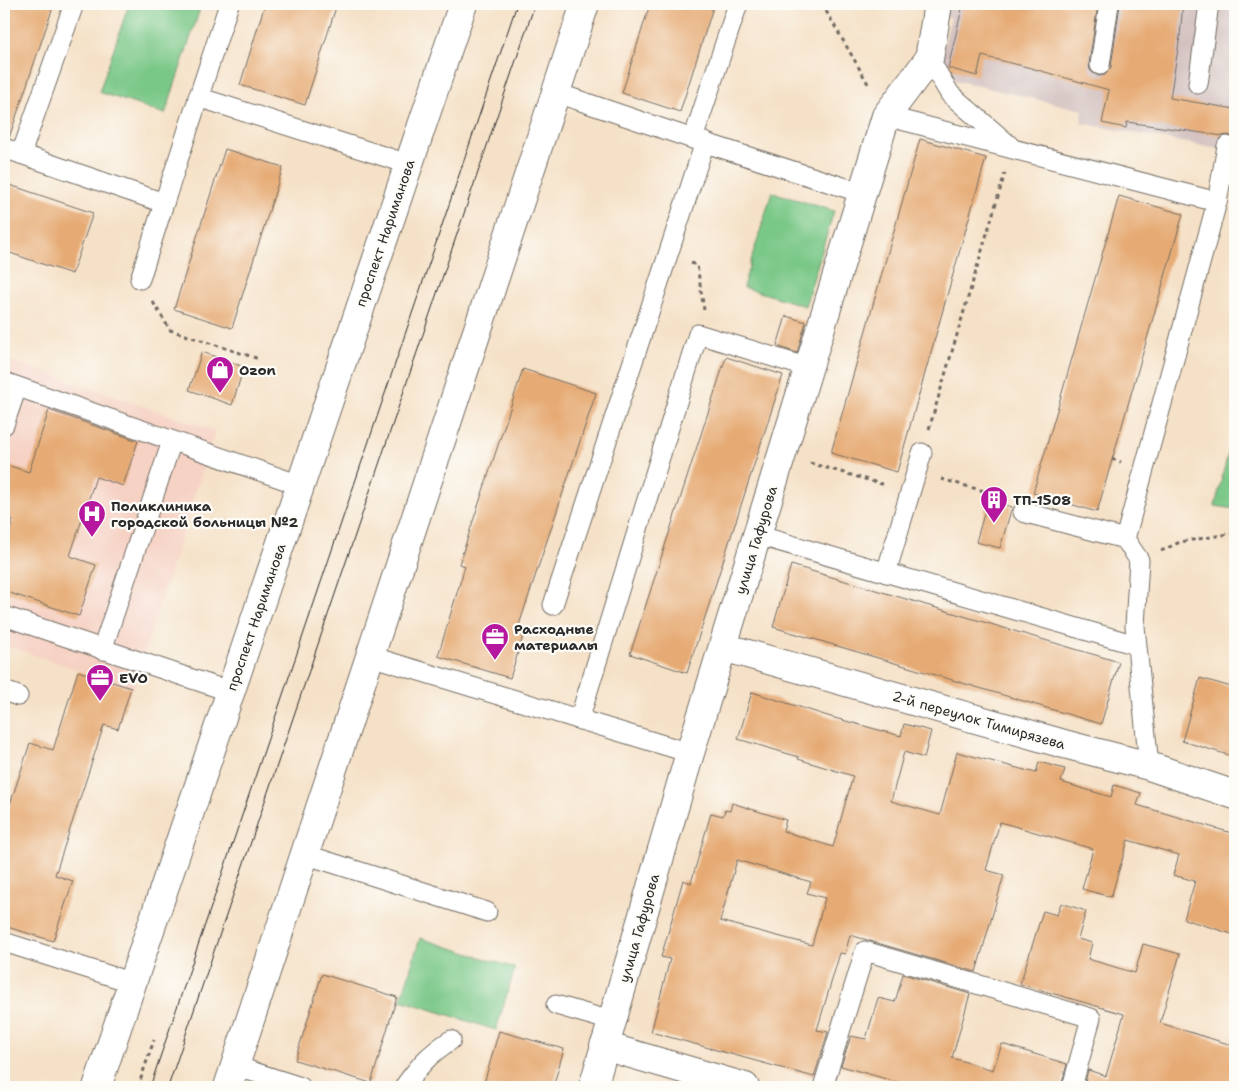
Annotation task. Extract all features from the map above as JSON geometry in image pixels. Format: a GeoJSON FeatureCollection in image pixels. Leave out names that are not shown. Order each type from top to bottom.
{"type":"FeatureCollection","features":[{"type":"Feature","properties":{"kind":"main road","name":"проспект Нариманова"},"geometry":{"type":"LineString","coordinates":[[97,1087],[462,4]]}},
{"type":"Feature","properties":{"kind":"main road"},"geometry":{"type":"LineString","coordinates":[[231,1076],[585,4]]}},
{"type":"Feature","properties":{"kind":"main road","name":"улица Гафурова"},"geometry":{"type":"LineString","coordinates":[[593,1087],[690,753],[886,116],[928,59],[938,4]]}},
{"type":"Feature","properties":{"kind":"main road","name":"2-й переулок Тимирязева"},"geometry":{"type":"LineString","coordinates":[[723,647],[1055,742],[1149,766],[1235,795]]}},
{"type":"Feature","properties":{"kind":"main road"},"geometry":{"type":"LineString","coordinates":[[607,1034],[745,1087]]}},
{"type":"Feature","properties":{"kind":"lane"},"geometry":{"type":"LineString","coordinates":[[74,4],[13,151],[164,203]]}},
{"type":"Feature","properties":{"kind":"lane"},"geometry":{"type":"LineString","coordinates":[[140,280],[229,4]]}},
{"type":"Feature","properties":{"kind":"lane"},"geometry":{"type":"LineString","coordinates":[[553,605],[667,256],[738,4]]}},
{"type":"Feature","properties":{"kind":"lane"},"geometry":{"type":"LineString","coordinates":[[1100,66],[1109,4]]}},
{"type":"Feature","properties":{"kind":"lane"},"geometry":{"type":"LineString","coordinates":[[1198,84],[1209,4]]}},
{"type":"Feature","properties":{"kind":"lane"},"geometry":{"type":"LineString","coordinates":[[928,59],[950,94],[1013,148]]}},
{"type":"Feature","properties":{"kind":"lane"},"geometry":{"type":"LineString","coordinates":[[557,93],[862,193]]}},
{"type":"Feature","properties":{"kind":"lane"},"geometry":{"type":"LineString","coordinates":[[198,97],[408,164]]}},
{"type":"Feature","properties":{"kind":"lane"},"geometry":{"type":"LineString","coordinates":[[886,116],[1217,202]]}},
{"type":"Feature","properties":{"kind":"lane"},"geometry":{"type":"LineString","coordinates":[[1125,539],[1217,202],[1226,146]]}},
{"type":"Feature","properties":{"kind":"lane"},"geometry":{"type":"LineString","coordinates":[[579,720],[698,334],[808,368]]}},
{"type":"Feature","properties":{"kind":"lane"},"geometry":{"type":"LineString","coordinates":[[4,424],[10,384],[300,485]]}},
{"type":"Feature","properties":{"kind":"lane"},"geometry":{"type":"LineString","coordinates":[[102,650],[172,442]]}},
{"type":"Feature","properties":{"kind":"lane"},"geometry":{"type":"LineString","coordinates":[[886,573],[922,453]]}},
{"type":"Feature","properties":{"kind":"lane"},"geometry":{"type":"LineString","coordinates":[[1023,512],[1125,539],[1139,560],[1135,626],[1149,766]]}},
{"type":"Feature","properties":{"kind":"lane"},"geometry":{"type":"LineString","coordinates":[[757,535],[1136,645]]}},
{"type":"Feature","properties":{"kind":"lane"},"geometry":{"type":"LineString","coordinates":[[4,616],[231,692]]}},
{"type":"Feature","properties":{"kind":"lane"},"geometry":{"type":"LineString","coordinates":[[370,656],[690,753]]}},
{"type":"Feature","properties":{"kind":"lane"},"geometry":{"type":"LineString","coordinates":[[304,854],[487,912]]}},
{"type":"Feature","properties":{"kind":"lane"},"geometry":{"type":"LineString","coordinates":[[4,942],[132,983]]}},
{"type":"Feature","properties":{"kind":"lane"},"geometry":{"type":"LineString","coordinates":[[823,1087],[865,951],[1091,1018],[1072,1087]]}},
{"type":"Feature","properties":{"kind":"lane"},"geometry":{"type":"LineString","coordinates":[[556,1006],[607,1034]]}},
{"type":"Feature","properties":{"kind":"lane"},"geometry":{"type":"LineString","coordinates":[[404,1087],[418,1067],[432,1052],[451,1040]]}},
{"type":"Feature","properties":{"kind":"lane"},"geometry":{"type":"LineString","coordinates":[[231,1076],[302,1087]]}},
{"type":"Feature","properties":{"kind":"path"},"geometry":{"type":"LineString","coordinates":[[822,4],[886,116]]}},
{"type":"Feature","properties":{"kind":"path"},"geometry":{"type":"LineString","coordinates":[[922,453],[1013,148]]}},
{"type":"Feature","properties":{"kind":"path"},"geometry":{"type":"LineString","coordinates":[[667,256],[697,265],[705,312],[698,334]]}},
{"type":"Feature","properties":{"kind":"path"},"geometry":{"type":"LineString","coordinates":[[140,280],[170,330],[259,360]]}},
{"type":"Feature","properties":{"kind":"path"},"geometry":{"type":"LineString","coordinates":[[782,454],[910,493]]}},
{"type":"Feature","properties":{"kind":"path"},"geometry":{"type":"LineString","coordinates":[[916,472],[1016,500],[1023,512]]}},
{"type":"Feature","properties":{"kind":"path"},"geometry":{"type":"LineString","coordinates":[[1139,560],[1180,542],[1235,533]]}},
{"type":"Feature","properties":{"kind":"path"},"geometry":{"type":"LineString","coordinates":[[138,1087],[154,1040]]}},
{"type":"Feature","properties":{"kind":"shaded area"},"geometry":{"type":"Polygon","coordinates":[[[900,4],[1235,4],[1235,152],[1081,123],[1083,110],[936,76],[951,18],[900,4]]]}},
{"type":"Feature","properties":{"kind":"shaded area","name":"Поликлиника городской больницы №2"},"geometry":{"type":"Polygon","coordinates":[[[4,358],[215,431],[133,688],[4,645],[4,358]]]}},
{"type":"Feature","properties":{"kind":"green space"},"geometry":{"type":"Polygon","coordinates":[[[129,4],[195,4],[201,6],[165,114],[99,92],[129,4]]]}},
{"type":"Feature","properties":{"kind":"green space"},"geometry":{"type":"Polygon","coordinates":[[[772,192],[834,211],[805,306],[743,287],[772,192]]]}},
{"type":"Feature","properties":{"kind":"green space"},"geometry":{"type":"Polygon","coordinates":[[[1235,425],[1235,509],[1215,506],[1235,425]]]}},
{"type":"Feature","properties":{"kind":"green space"},"geometry":{"type":"Polygon","coordinates":[[[420,938],[515,968],[496,1030],[401,1000],[420,938]]]}},
{"type":"Feature","properties":{"kind":"building"},"geometry":{"type":"Polygon","coordinates":[[[4,4],[54,4],[9,138],[4,137],[4,4]]]}},
{"type":"Feature","properties":{"kind":"building"},"geometry":{"type":"Polygon","coordinates":[[[265,4],[337,4],[305,105],[240,85],[265,4]]]}},
{"type":"Feature","properties":{"kind":"building"},"geometry":{"type":"Polygon","coordinates":[[[650,4],[714,4],[680,112],[622,93],[650,4]]]}},
{"type":"Feature","properties":{"kind":"building"},"geometry":{"type":"Polygon","coordinates":[[[963,4],[1098,4],[1089,64],[1090,70],[1099,76],[1105,75],[1111,67],[1120,4],[1183,4],[1170,98],[1235,109],[1235,138],[1228,135],[1223,136],[1127,122],[1126,128],[1102,123],[1109,90],[982,56],[977,76],[948,68],[963,4]]]}},
{"type":"Feature","properties":{"kind":"building"},"geometry":{"type":"Polygon","coordinates":[[[920,139],[986,158],[897,472],[831,453],[920,139]]]}},
{"type":"Feature","properties":{"kind":"building"},"geometry":{"type":"Polygon","coordinates":[[[225,149],[283,167],[232,328],[174,309],[225,149]]]}},
{"type":"Feature","properties":{"kind":"building"},"geometry":{"type":"Polygon","coordinates":[[[4,183],[93,213],[72,274],[4,251],[4,183]]]}},
{"type":"Feature","properties":{"kind":"building"},"geometry":{"type":"Polygon","coordinates":[[[1119,196],[1183,214],[1097,512],[1033,493],[1119,196]]]}},
{"type":"Feature","properties":{"kind":"building"},"geometry":{"type":"Polygon","coordinates":[[[786,316],[806,322],[797,353],[777,346],[786,316]]]}},
{"type":"Feature","properties":{"kind":"building"},"geometry":{"type":"Polygon","coordinates":[[[202,352],[244,367],[232,405],[189,390],[202,352]]]}},
{"type":"Feature","properties":{"kind":"building"},"geometry":{"type":"Polygon","coordinates":[[[726,357],[783,375],[687,673],[630,654],[726,357]]]}},
{"type":"Feature","properties":{"kind":"building"},"geometry":{"type":"Polygon","coordinates":[[[523,369],[596,393],[518,628],[525,630],[510,678],[438,656],[465,566],[459,564],[523,369]]]}},
{"type":"Feature","properties":{"kind":"building"},"geometry":{"type":"Polygon","coordinates":[[[49,410],[138,441],[123,486],[96,477],[70,556],[96,565],[79,616],[4,591],[4,549],[13,520],[4,517],[4,464],[29,472],[49,410]]]}},
{"type":"Feature","properties":{"kind":"building","name":"ТП-1508"},"geometry":{"type":"Polygon","coordinates":[[[988,500],[1012,507],[1000,548],[976,542],[988,500]]]}},
{"type":"Feature","properties":{"kind":"building"},"geometry":{"type":"Polygon","coordinates":[[[791,565],[1119,662],[1101,724],[773,627],[791,565]]]}},
{"type":"Feature","properties":{"kind":"building"},"geometry":{"type":"Polygon","coordinates":[[[78,671],[131,688],[118,729],[104,725],[55,875],[73,881],[53,941],[4,926],[4,823],[30,743],[53,750],[78,671]]]}},
{"type":"Feature","properties":{"kind":"building"},"geometry":{"type":"Polygon","coordinates":[[[1200,678],[1235,688],[1235,757],[1182,741],[1200,678]]]}},
{"type":"Feature","properties":{"kind":"building"},"geometry":{"type":"Polygon","coordinates":[[[752,692],[831,717],[901,736],[904,724],[931,731],[924,758],[904,752],[891,801],[940,815],[957,752],[1036,773],[1039,762],[1065,769],[1061,782],[1111,797],[1114,785],[1141,793],[1137,805],[1235,834],[1235,935],[1184,919],[1195,881],[1173,875],[1179,855],[1128,840],[1111,897],[1082,889],[1093,849],[1000,822],[986,870],[1004,875],[976,972],[850,935],[845,954],[840,953],[817,1030],[828,1032],[814,1077],[651,1032],[670,959],[661,957],[683,880],[691,883],[711,813],[723,816],[725,810],[730,811],[732,803],[786,820],[783,831],[833,847],[853,776],[798,759],[799,757],[738,739],[752,692]],[[737,860],[720,921],[812,945],[825,898],[807,893],[811,882],[737,860]]]}},
{"type":"Feature","properties":{"kind":"building"},"geometry":{"type":"Polygon","coordinates":[[[1061,903],[1086,911],[1078,939],[1092,943],[1088,959],[1135,973],[1143,944],[1180,954],[1160,1023],[1235,1046],[1235,1087],[1084,1087],[1088,1070],[1106,1076],[1124,1014],[1020,984],[1043,911],[1057,915],[1061,903]]]}},
{"type":"Feature","properties":{"kind":"building"},"geometry":{"type":"Polygon","coordinates":[[[322,974],[397,997],[371,1083],[295,1060],[322,974]]]}},
{"type":"Feature","properties":{"kind":"building"},"geometry":{"type":"Polygon","coordinates":[[[903,974],[970,994],[952,1058],[993,1070],[1002,1044],[1067,1064],[1061,1087],[914,1087],[841,1066],[851,1036],[866,1039],[878,998],[895,1002],[903,974]]]}},
{"type":"Feature","properties":{"kind":"building"},"geometry":{"type":"Polygon","coordinates":[[[499,1031],[564,1049],[553,1087],[483,1087],[499,1031]]]}},
{"type":"Feature","properties":{"kind":"tram line"},"geometry":{"type":"LineString","coordinates":[[150,1087],[517,4]]}},
{"type":"Feature","properties":{"kind":"tram line"},"geometry":{"type":"LineString","coordinates":[[168,1087],[535,4]]}},
{"type":"Feature","properties":{"kind":"place","name":"Ozon"},"geometry":{"type":"Point","coordinates":[220,394]}},
{"type":"Feature","properties":{"kind":"place","name":"ТП-1508"},"geometry":{"type":"Point","coordinates":[994,524]}},
{"type":"Feature","properties":{"kind":"place","name":"Поликлиника городской больницы №2"},"geometry":{"type":"Point","coordinates":[92,538]}},
{"type":"Feature","properties":{"kind":"place","name":"Расходные материалы"},"geometry":{"type":"Point","coordinates":[495,661]}},
{"type":"Feature","properties":{"kind":"place","name":"EVO"},"geometry":{"type":"Point","coordinates":[100,702]}}]}
